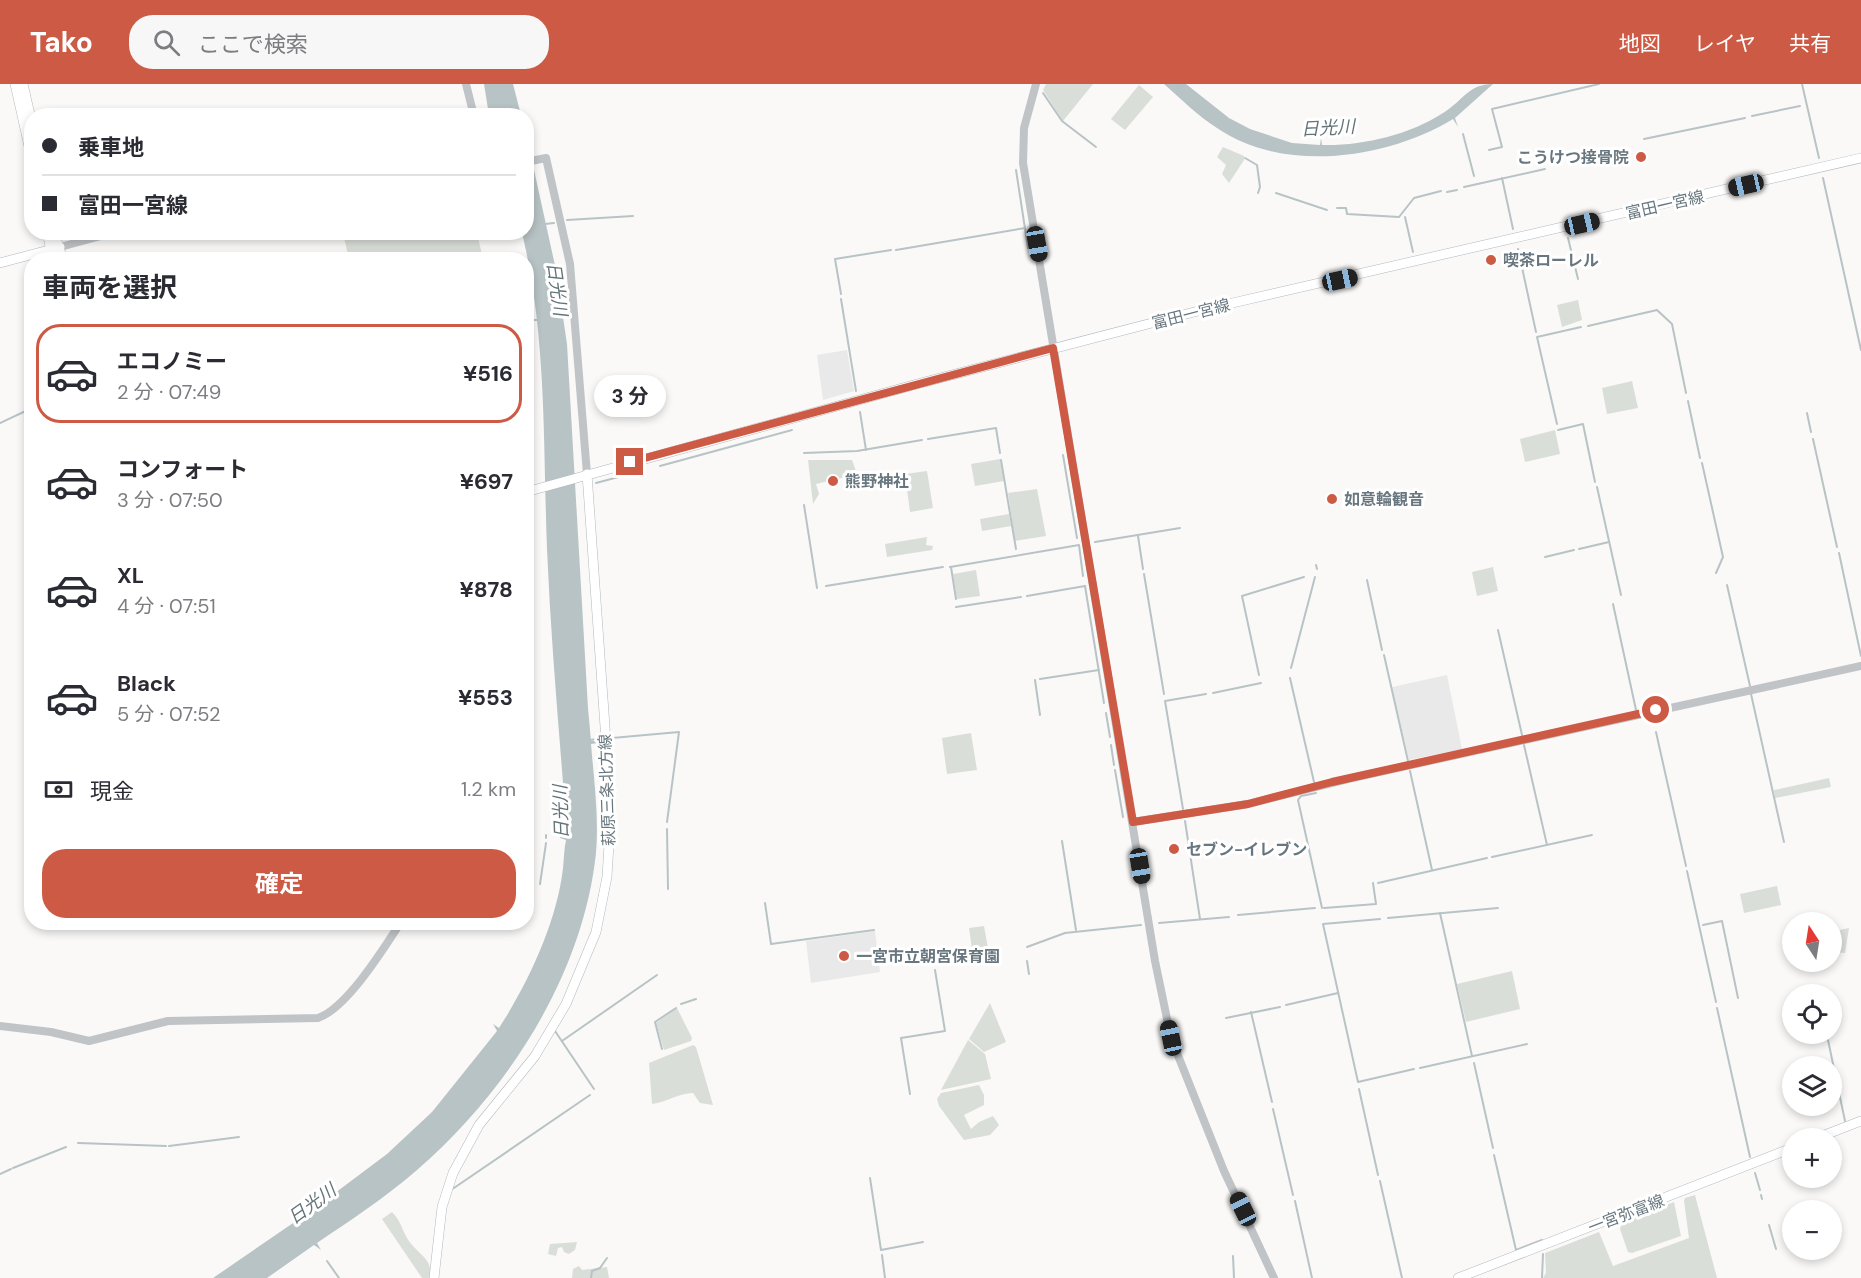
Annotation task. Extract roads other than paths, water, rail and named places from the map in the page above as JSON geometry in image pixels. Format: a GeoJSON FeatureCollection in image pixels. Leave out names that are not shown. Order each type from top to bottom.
{"type":"FeatureCollection","features":[{"type":"Feature","properties":{"kind":"main road"},"geometry":{"type":"LineString","coordinates":[[15,84],[24,124]]}},
{"type":"Feature","properties":{"kind":"main road"},"geometry":{"type":"LineString","coordinates":[[23,84],[29,108]]}},
{"type":"Feature","properties":{"kind":"main road","name":"富田一宮線"},"geometry":{"type":"LineString","coordinates":[[534,490],[1053,348],[1259,297],[1397,267],[1861,158]]}},
{"type":"Feature","properties":{"kind":"main road"},"geometry":{"type":"LineString","coordinates":[[51,240],[58,252]]}},
{"type":"Feature","properties":{"kind":"main road"},"geometry":{"type":"LineString","coordinates":[[54,240],[54,252]]}},
{"type":"Feature","properties":{"kind":"main road"},"geometry":{"type":"LineString","coordinates":[[40,252],[55,248]]}},
{"type":"Feature","properties":{"kind":"main road"},"geometry":{"type":"LineString","coordinates":[[0,263],[24,256]]}},
{"type":"Feature","properties":{"kind":"main road","name":"萩原三条北方線"},"geometry":{"type":"LineString","coordinates":[[434,1278],[442,1207],[453,1173],[479,1125],[535,1056],[566,1004],[596,932],[607,877],[611,811],[584,475]]}},
{"type":"Feature","properties":{"kind":"main road"},"geometry":{"type":"LineString","coordinates":[[1842,1129],[1861,1122]]}},
{"type":"Feature","properties":{"kind":"main road","name":"一宮弥富線"},"geometry":{"type":"LineString","coordinates":[[1458,1278],[1782,1152]]}},
{"type":"Feature","properties":{"kind":"street"},"geometry":{"type":"LineString","coordinates":[[466,84],[472,108]]}},
{"type":"Feature","properties":{"kind":"street"},"geometry":{"type":"LineString","coordinates":[[1036,84],[1024,128],[1023,163],[1153,950],[1171,1038],[1224,1171],[1274,1278]]}},
{"type":"Feature","properties":{"kind":"street"},"geometry":{"type":"LineString","coordinates":[[534,160],[546,158],[570,264],[584,475]]}},
{"type":"Feature","properties":{"kind":"street"},"geometry":{"type":"LineString","coordinates":[[55,248],[86,240]]}},
{"type":"Feature","properties":{"kind":"street"},"geometry":{"type":"LineString","coordinates":[[1133,822],[1248,804],[1332,782],[1861,666]]}},
{"type":"Feature","properties":{"kind":"street"},"geometry":{"type":"LineString","coordinates":[[0,1026],[51,1032],[89,1041],[147,1024],[174,1020],[318,1018],[328,1015],[369,970],[396,930]]}},
{"type":"Feature","properties":{"kind":"water"},"geometry":{"type":"Polygon","coordinates":[[[484,84],[513,84],[519,108],[488,108],[484,84]]]}},
{"type":"Feature","properties":{"kind":"water"},"geometry":{"type":"Polygon","coordinates":[[[1164,84],[1186,84],[1229,118],[1250,129],[1292,143],[1320,145],[1321,138],[1322,145],[1337,145],[1385,138],[1400,133],[1430,121],[1471,90],[1493,84],[1455,118],[1458,127],[1453,119],[1427,133],[1367,152],[1335,156],[1304,156],[1273,152],[1244,142],[1210,123],[1164,84]]]}},
{"type":"Feature","properties":{"kind":"water","name":"日光川"},"geometry":{"type":"Polygon","coordinates":[[[534,170],[556,270],[567,344],[588,708],[591,741],[598,740],[598,743],[591,744],[596,798],[596,853],[588,898],[575,943],[558,986],[536,1028],[510,1067],[482,1104],[417,1170],[393,1190],[317,1243],[321,1250],[314,1245],[267,1278],[213,1278],[299,1219],[297,1214],[299,1212],[303,1217],[387,1154],[432,1112],[497,1031],[493,1024],[499,1028],[510,1010],[540,951],[555,909],[566,840],[560,836],[567,835],[553,657],[540,351],[534,298],[534,252],[526,252],[523,240],[534,240],[534,170]]]}},
{"type":"Feature","properties":{"kind":"waterway"},"geometry":{"type":"LineString","coordinates":[[1489,150],[1502,147],[1492,109],[1599,84]]}},
{"type":"Feature","properties":{"kind":"waterway"},"geometry":{"type":"LineString","coordinates":[[1802,84],[1819,158]]}},
{"type":"Feature","properties":{"kind":"waterway"},"geometry":{"type":"LineString","coordinates":[[1043,93],[1062,121],[1096,147]]}},
{"type":"Feature","properties":{"kind":"waterway"},"geometry":{"type":"LineString","coordinates":[[1752,116],[1800,106]]}},
{"type":"Feature","properties":{"kind":"waterway"},"geometry":{"type":"LineString","coordinates":[[1644,139],[1745,118]]}},
{"type":"Feature","properties":{"kind":"waterway"},"geometry":{"type":"LineString","coordinates":[[1463,134],[1474,176]]}},
{"type":"Feature","properties":{"kind":"waterway"},"geometry":{"type":"LineString","coordinates":[[1245,158],[1257,165],[1260,187],[1258,193]]}},
{"type":"Feature","properties":{"kind":"waterway"},"geometry":{"type":"LineString","coordinates":[[1464,187],[1545,169]]}},
{"type":"Feature","properties":{"kind":"waterway"},"geometry":{"type":"LineString","coordinates":[[1016,170],[1028,248]]}},
{"type":"Feature","properties":{"kind":"waterway"},"geometry":{"type":"LineString","coordinates":[[1502,178],[1513,229]]}},
{"type":"Feature","properties":{"kind":"waterway"},"geometry":{"type":"LineString","coordinates":[[1823,178],[1861,350]]}},
{"type":"Feature","properties":{"kind":"waterway"},"geometry":{"type":"LineString","coordinates":[[1447,192],[1457,190]]}},
{"type":"Feature","properties":{"kind":"waterway"},"geometry":{"type":"LineString","coordinates":[[1337,208],[1346,208],[1347,214],[1399,217],[1414,198],[1441,191]]}},
{"type":"Feature","properties":{"kind":"waterway"},"geometry":{"type":"LineString","coordinates":[[1276,193],[1327,210]]}},
{"type":"Feature","properties":{"kind":"waterway"},"geometry":{"type":"LineString","coordinates":[[567,220],[633,216]]}},
{"type":"Feature","properties":{"kind":"waterway"},"geometry":{"type":"LineString","coordinates":[[1405,217],[1413,252]]}},
{"type":"Feature","properties":{"kind":"waterway"},"geometry":{"type":"LineString","coordinates":[[545,224],[554,223]]}},
{"type":"Feature","properties":{"kind":"waterway"},"geometry":{"type":"LineString","coordinates":[[896,250],[1025,228]]}},
{"type":"Feature","properties":{"kind":"waterway"},"geometry":{"type":"LineString","coordinates":[[1568,238],[1578,279]]}},
{"type":"Feature","properties":{"kind":"waterway"},"geometry":{"type":"LineString","coordinates":[[1518,249],[1536,332]]}},
{"type":"Feature","properties":{"kind":"waterway"},"geometry":{"type":"LineString","coordinates":[[841,294],[835,259],[891,250]]}},
{"type":"Feature","properties":{"kind":"waterway"},"geometry":{"type":"LineString","coordinates":[[841,299],[856,391]]}},
{"type":"Feature","properties":{"kind":"waterway"},"geometry":{"type":"LineString","coordinates":[[1588,326],[1657,310],[1672,324],[1686,393]]}},
{"type":"Feature","properties":{"kind":"waterway"},"geometry":{"type":"LineString","coordinates":[[534,320],[539,320]]}},
{"type":"Feature","properties":{"kind":"waterway"},"geometry":{"type":"LineString","coordinates":[[1557,424],[1537,337],[1581,327]]}},
{"type":"Feature","properties":{"kind":"waterway"},"geometry":{"type":"LineString","coordinates":[[1688,401],[1700,458]]}},
{"type":"Feature","properties":{"kind":"waterway"},"geometry":{"type":"LineString","coordinates":[[0,423],[24,412]]}},
{"type":"Feature","properties":{"kind":"waterway"},"geometry":{"type":"LineString","coordinates":[[860,412],[866,450]]}},
{"type":"Feature","properties":{"kind":"waterway"},"geometry":{"type":"LineString","coordinates":[[1807,413],[1811,432]]}},
{"type":"Feature","properties":{"kind":"waterway"},"geometry":{"type":"LineString","coordinates":[[1558,430],[1583,424],[1595,482]]}},
{"type":"Feature","properties":{"kind":"waterway"},"geometry":{"type":"LineString","coordinates":[[928,439],[996,428],[1000,453]]}},
{"type":"Feature","properties":{"kind":"waterway"},"geometry":{"type":"LineString","coordinates":[[660,466],[792,430]]}},
{"type":"Feature","properties":{"kind":"waterway"},"geometry":{"type":"LineString","coordinates":[[1813,439],[1837,547]]}},
{"type":"Feature","properties":{"kind":"waterway"},"geometry":{"type":"LineString","coordinates":[[804,453],[857,451],[922,440]]}},
{"type":"Feature","properties":{"kind":"waterway"},"geometry":{"type":"LineString","coordinates":[[1063,455],[1077,538]]}},
{"type":"Feature","properties":{"kind":"waterway"},"geometry":{"type":"LineString","coordinates":[[1001,460],[1016,549]]}},
{"type":"Feature","properties":{"kind":"waterway"},"geometry":{"type":"LineString","coordinates":[[1702,463],[1723,557],[1716,573]]}},
{"type":"Feature","properties":{"kind":"waterway"},"geometry":{"type":"LineString","coordinates":[[596,483],[641,471]]}},
{"type":"Feature","properties":{"kind":"waterway"},"geometry":{"type":"LineString","coordinates":[[1597,487],[1621,595]]}},
{"type":"Feature","properties":{"kind":"waterway"},"geometry":{"type":"LineString","coordinates":[[804,505],[817,588]]}},
{"type":"Feature","properties":{"kind":"waterway"},"geometry":{"type":"LineString","coordinates":[[1095,542],[1180,528]]}},
{"type":"Feature","properties":{"kind":"waterway"},"geometry":{"type":"LineString","coordinates":[[1138,536],[1143,569]]}},
{"type":"Feature","properties":{"kind":"waterway"},"geometry":{"type":"LineString","coordinates":[[1579,549],[1609,542]]}},
{"type":"Feature","properties":{"kind":"waterway"},"geometry":{"type":"LineString","coordinates":[[950,567],[1079,545],[1083,576]]}},
{"type":"Feature","properties":{"kind":"waterway"},"geometry":{"type":"LineString","coordinates":[[1545,557],[1574,550]]}},
{"type":"Feature","properties":{"kind":"waterway"},"geometry":{"type":"LineString","coordinates":[[1839,553],[1861,656]]}},
{"type":"Feature","properties":{"kind":"waterway"},"geometry":{"type":"LineString","coordinates":[[1316,565],[1317,569]]}},
{"type":"Feature","properties":{"kind":"waterway"},"geometry":{"type":"LineString","coordinates":[[826,586],[943,567]]}},
{"type":"Feature","properties":{"kind":"waterway"},"geometry":{"type":"LineString","coordinates":[[951,567],[956,599]]}},
{"type":"Feature","properties":{"kind":"waterway"},"geometry":{"type":"LineString","coordinates":[[1144,574],[1164,694]]}},
{"type":"Feature","properties":{"kind":"waterway"},"geometry":{"type":"LineString","coordinates":[[1259,675],[1242,596],[1304,577]]}},
{"type":"Feature","properties":{"kind":"waterway"},"geometry":{"type":"LineString","coordinates":[[1291,668],[1315,577]]}},
{"type":"Feature","properties":{"kind":"waterway"},"geometry":{"type":"LineString","coordinates":[[1367,580],[1382,650]]}},
{"type":"Feature","properties":{"kind":"waterway"},"geometry":{"type":"LineString","coordinates":[[1727,585],[1750,686]]}},
{"type":"Feature","properties":{"kind":"waterway"},"geometry":{"type":"LineString","coordinates":[[1085,586],[1104,703]]}},
{"type":"Feature","properties":{"kind":"waterway"},"geometry":{"type":"LineString","coordinates":[[1027,596],[1085,586]]}},
{"type":"Feature","properties":{"kind":"waterway"},"geometry":{"type":"LineString","coordinates":[[956,607],[1021,597]]}},
{"type":"Feature","properties":{"kind":"waterway"},"geometry":{"type":"LineString","coordinates":[[1613,604],[1636,710]]}},
{"type":"Feature","properties":{"kind":"waterway"},"geometry":{"type":"LineString","coordinates":[[1498,630],[1522,735]]}},
{"type":"Feature","properties":{"kind":"waterway"},"geometry":{"type":"LineString","coordinates":[[1384,655],[1408,761]]}},
{"type":"Feature","properties":{"kind":"waterway"},"geometry":{"type":"LineString","coordinates":[[1040,679],[1099,670]]}},
{"type":"Feature","properties":{"kind":"waterway"},"geometry":{"type":"LineString","coordinates":[[1290,678],[1314,782]]}},
{"type":"Feature","properties":{"kind":"waterway"},"geometry":{"type":"LineString","coordinates":[[1035,680],[1040,715]]}},
{"type":"Feature","properties":{"kind":"waterway"},"geometry":{"type":"LineString","coordinates":[[1213,693],[1261,683]]}},
{"type":"Feature","properties":{"kind":"waterway"},"geometry":{"type":"LineString","coordinates":[[1183,809],[1165,701],[1206,694]]}},
{"type":"Feature","properties":{"kind":"waterway"},"geometry":{"type":"LineString","coordinates":[[1751,694],[1784,842]]}},
{"type":"Feature","properties":{"kind":"waterway"},"geometry":{"type":"LineString","coordinates":[[1106,713],[1110,737]]}},
{"type":"Feature","properties":{"kind":"waterway"},"geometry":{"type":"LineString","coordinates":[[612,738],[679,732],[667,822]]}},
{"type":"Feature","properties":{"kind":"waterway"},"geometry":{"type":"LineString","coordinates":[[1656,732],[1686,866]]}},
{"type":"Feature","properties":{"kind":"waterway"},"geometry":{"type":"LineString","coordinates":[[589,740],[598,739]]}},
{"type":"Feature","properties":{"kind":"waterway"},"geometry":{"type":"LineString","coordinates":[[1111,745],[1114,765]]}},
{"type":"Feature","properties":{"kind":"waterway"},"geometry":{"type":"LineString","coordinates":[[1524,745],[1547,845]]}},
{"type":"Feature","properties":{"kind":"waterway"},"geometry":{"type":"LineString","coordinates":[[1115,770],[1123,817]]}},
{"type":"Feature","properties":{"kind":"waterway"},"geometry":{"type":"LineString","coordinates":[[1410,771],[1432,870]]}},
{"type":"Feature","properties":{"kind":"waterway"},"geometry":{"type":"LineString","coordinates":[[1316,793],[1301,796],[1298,800],[1322,908]]}},
{"type":"Feature","properties":{"kind":"waterway"},"geometry":{"type":"LineString","coordinates":[[1185,821],[1200,919]]}},
{"type":"Feature","properties":{"kind":"waterway"},"geometry":{"type":"LineString","coordinates":[[667,829],[668,889]]}},
{"type":"Feature","properties":{"kind":"waterway"},"geometry":{"type":"LineString","coordinates":[[1492,857],[1592,835]]}},
{"type":"Feature","properties":{"kind":"waterway"},"geometry":{"type":"LineString","coordinates":[[1062,841],[1076,930]]}},
{"type":"Feature","properties":{"kind":"waterway","name":"日光川"},"geometry":{"type":"LineString","coordinates":[[540,884],[546,843]]}},
{"type":"Feature","properties":{"kind":"waterway"},"geometry":{"type":"LineString","coordinates":[[1378,883],[1487,858]]}},
{"type":"Feature","properties":{"kind":"waterway"},"geometry":{"type":"LineString","coordinates":[[1687,871],[1716,1002]]}},
{"type":"Feature","properties":{"kind":"waterway"},"geometry":{"type":"LineString","coordinates":[[1324,908],[1376,904],[1373,883]]}},
{"type":"Feature","properties":{"kind":"waterway"},"geometry":{"type":"LineString","coordinates":[[765,903],[771,944],[874,930]]}},
{"type":"Feature","properties":{"kind":"waterway"},"geometry":{"type":"LineString","coordinates":[[1238,915],[1315,908]]}},
{"type":"Feature","properties":{"kind":"waterway"},"geometry":{"type":"LineString","coordinates":[[1388,918],[1498,908]]}},
{"type":"Feature","properties":{"kind":"waterway"},"geometry":{"type":"LineString","coordinates":[[1440,913],[1472,1056]]}},
{"type":"Feature","properties":{"kind":"waterway"},"geometry":{"type":"LineString","coordinates":[[1159,923],[1229,917]]}},
{"type":"Feature","properties":{"kind":"waterway"},"geometry":{"type":"LineString","coordinates":[[1380,919],[1323,924],[1358,1082],[1414,1069]]}},
{"type":"Feature","properties":{"kind":"waterway"},"geometry":{"type":"LineString","coordinates":[[1703,925],[1722,921],[1738,998]]}},
{"type":"Feature","properties":{"kind":"waterway"},"geometry":{"type":"LineString","coordinates":[[1027,947],[1065,933],[1141,925]]}},
{"type":"Feature","properties":{"kind":"waterway"},"geometry":{"type":"LineString","coordinates":[[1027,961],[1029,974]]}},
{"type":"Feature","properties":{"kind":"waterway"},"geometry":{"type":"LineString","coordinates":[[910,1094],[901,1038],[945,1031],[935,970]]}},
{"type":"Feature","properties":{"kind":"waterway"},"geometry":{"type":"LineString","coordinates":[[562,1041],[657,975]]}},
{"type":"Feature","properties":{"kind":"waterway"},"geometry":{"type":"LineString","coordinates":[[1286,1005],[1338,993]]}},
{"type":"Feature","properties":{"kind":"waterway"},"geometry":{"type":"LineString","coordinates":[[681,1004],[696,999]]}},
{"type":"Feature","properties":{"kind":"waterway"},"geometry":{"type":"LineString","coordinates":[[1226,1018],[1280,1007]]}},
{"type":"Feature","properties":{"kind":"waterway"},"geometry":{"type":"LineString","coordinates":[[662,1049],[655,1022],[676,1008]]}},
{"type":"Feature","properties":{"kind":"waterway"},"geometry":{"type":"LineString","coordinates":[[1717,1008],[1750,1157]]}},
{"type":"Feature","properties":{"kind":"waterway"},"geometry":{"type":"LineString","coordinates":[[1251,1012],[1272,1102]]}},
{"type":"Feature","properties":{"kind":"waterway"},"geometry":{"type":"LineString","coordinates":[[555,1031],[594,1089]]}},
{"type":"Feature","properties":{"kind":"waterway"},"geometry":{"type":"LineString","coordinates":[[1420,1068],[1527,1044]]}},
{"type":"Feature","properties":{"kind":"waterway"},"geometry":{"type":"LineString","coordinates":[[1829,1044],[1845,1121]]}},
{"type":"Feature","properties":{"kind":"waterway"},"geometry":{"type":"LineString","coordinates":[[1474,1063],[1493,1148]]}},
{"type":"Feature","properties":{"kind":"waterway"},"geometry":{"type":"LineString","coordinates":[[1359,1089],[1378,1175]]}},
{"type":"Feature","properties":{"kind":"waterway"},"geometry":{"type":"LineString","coordinates":[[451,1190],[590,1095]]}},
{"type":"Feature","properties":{"kind":"waterway"},"geometry":{"type":"LineString","coordinates":[[1273,1109],[1293,1195]]}},
{"type":"Feature","properties":{"kind":"waterway"},"geometry":{"type":"LineString","coordinates":[[169,1146],[239,1137]]}},
{"type":"Feature","properties":{"kind":"waterway"},"geometry":{"type":"LineString","coordinates":[[78,1143],[166,1146]]}},
{"type":"Feature","properties":{"kind":"waterway"},"geometry":{"type":"LineString","coordinates":[[13,1168],[66,1147]]}},
{"type":"Feature","properties":{"kind":"waterway"},"geometry":{"type":"LineString","coordinates":[[1494,1155],[1516,1250],[1542,1240]]}},
{"type":"Feature","properties":{"kind":"waterway"},"geometry":{"type":"LineString","coordinates":[[0,1174],[11,1169]]}},
{"type":"Feature","properties":{"kind":"waterway"},"geometry":{"type":"LineString","coordinates":[[1755,1173],[1760,1190]]}},
{"type":"Feature","properties":{"kind":"waterway"},"geometry":{"type":"LineString","coordinates":[[870,1178],[881,1250],[923,1242]]}},
{"type":"Feature","properties":{"kind":"waterway"},"geometry":{"type":"LineString","coordinates":[[1380,1181],[1402,1278]]}},
{"type":"Feature","properties":{"kind":"waterway"},"geometry":{"type":"LineString","coordinates":[[1761,1195],[1762,1199]]}},
{"type":"Feature","properties":{"kind":"waterway"},"geometry":{"type":"LineString","coordinates":[[1295,1201],[1312,1278]]}},
{"type":"Feature","properties":{"kind":"waterway"},"geometry":{"type":"LineString","coordinates":[[1769,1225],[1776,1249]]}},
{"type":"Feature","properties":{"kind":"waterway"},"geometry":{"type":"LineString","coordinates":[[1542,1278],[1543,1254]]}},
{"type":"Feature","properties":{"kind":"waterway"},"geometry":{"type":"LineString","coordinates":[[882,1255],[885,1278]]}},
{"type":"Feature","properties":{"kind":"waterway"},"geometry":{"type":"LineString","coordinates":[[1233,1256],[1234,1278]]}},
{"type":"Feature","properties":{"kind":"waterway"},"geometry":{"type":"LineString","coordinates":[[591,1278],[592,1271],[600,1268],[607,1258]]}},
{"type":"Feature","properties":{"kind":"waterway"},"geometry":{"type":"LineString","coordinates":[[327,1261],[339,1278]]}},
{"type":"Feature","properties":{"kind":"place","name":"こうけつ接骨院"},"geometry":{"type":"Point","coordinates":[1641,157]}},
{"type":"Feature","properties":{"kind":"place","name":"喫茶ローレル"},"geometry":{"type":"Point","coordinates":[1491,260]}},
{"type":"Feature","properties":{"kind":"place","name":"熊野神社"},"geometry":{"type":"Point","coordinates":[833,481]}},
{"type":"Feature","properties":{"kind":"place","name":"如意輪観音"},"geometry":{"type":"Point","coordinates":[1332,499]}},
{"type":"Feature","properties":{"kind":"place","name":"セブン-イレブン"},"geometry":{"type":"Point","coordinates":[1174,849]}},
{"type":"Feature","properties":{"kind":"place","name":"一宮市立朝宮保育園"},"geometry":{"type":"Point","coordinates":[844,956]}}]}
